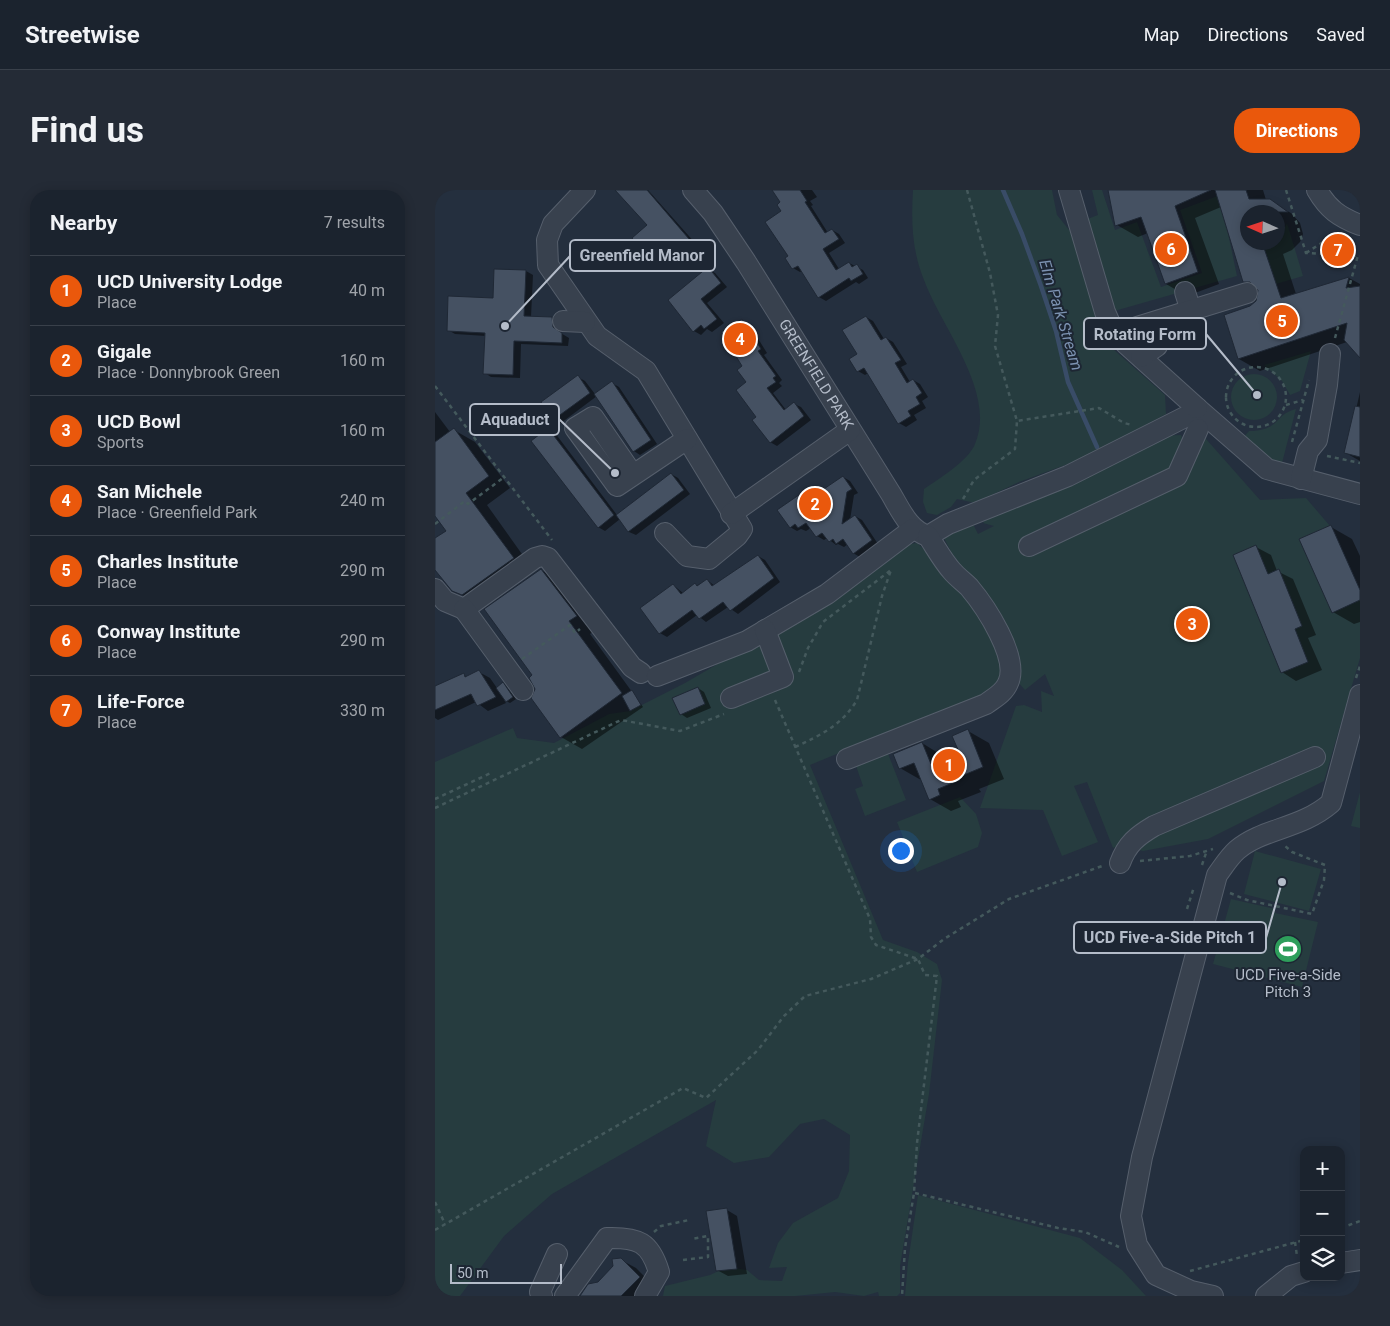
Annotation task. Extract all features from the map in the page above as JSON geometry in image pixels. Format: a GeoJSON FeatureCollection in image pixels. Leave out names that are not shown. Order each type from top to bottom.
{"type":"FeatureCollection","features":[{"type":"Feature","properties":{"kind":"street"},"geometry":{"type":"LineString","coordinates":[[585,190],[553,224],[547,240],[548,265],[585,322],[597,336],[646,371],[731,514],[742,529],[737,536],[709,559],[687,556],[665,534]]}},
{"type":"Feature","properties":{"kind":"street","name":"GREENFIELD PARK"},"geometry":{"type":"LineString","coordinates":[[693,190],[713,213],[746,262],[849,430],[921,532],[951,571],[969,587],[1007,649],[1011,668],[1009,683],[1000,694],[986,704],[847,759]]}},
{"type":"Feature","properties":{"kind":"street"},"geometry":{"type":"LineString","coordinates":[[1069,190],[1105,312],[1113,330],[1123,341],[1267,469],[1360,494]]}},
{"type":"Feature","properties":{"kind":"street"},"geometry":{"type":"LineString","coordinates":[[1317,190],[1327,206],[1354,222]]}},
{"type":"Feature","properties":{"kind":"street"},"geometry":{"type":"LineString","coordinates":[[1185,292],[1191,311]]}},
{"type":"Feature","properties":{"kind":"street"},"geometry":{"type":"LineString","coordinates":[[1123,341],[1137,327],[1247,293]]}},
{"type":"Feature","properties":{"kind":"street"},"geometry":{"type":"LineString","coordinates":[[563,321],[585,322]]}},
{"type":"Feature","properties":{"kind":"street"},"geometry":{"type":"LineString","coordinates":[[1141,357],[1157,346]]}},
{"type":"Feature","properties":{"kind":"street"},"geometry":{"type":"LineString","coordinates":[[1301,479],[1308,451],[1317,440],[1327,385],[1330,354]]}},
{"type":"Feature","properties":{"kind":"street"},"geometry":{"type":"LineString","coordinates":[[464,609],[535,558],[542,556],[548,558],[631,667],[649,674],[747,641],[827,594],[921,532],[948,524],[1068,476],[1189,415],[1197,408]]}},
{"type":"Feature","properties":{"kind":"street"},"geometry":{"type":"LineString","coordinates":[[1029,546],[1177,476],[1198,429]]}},
{"type":"Feature","properties":{"kind":"street"},"geometry":{"type":"LineString","coordinates":[[731,514],[849,430]]}},
{"type":"Feature","properties":{"kind":"street"},"geometry":{"type":"LineString","coordinates":[[633,475],[687,439]]}},
{"type":"Feature","properties":{"kind":"street"},"geometry":{"type":"LineString","coordinates":[[435,589],[445,601],[464,609],[523,690]]}},
{"type":"Feature","properties":{"kind":"street"},"geometry":{"type":"LineString","coordinates":[[731,704],[783,677],[765,630]]}},
{"type":"Feature","properties":{"kind":"street"},"geometry":{"type":"LineString","coordinates":[[1213,1296],[1191,1291],[1156,1275],[1137,1245],[1131,1216],[1142,1157],[1217,875],[1236,851],[1255,839],[1318,815],[1331,803],[1360,695]]}},
{"type":"Feature","properties":{"kind":"street"},"geometry":{"type":"LineString","coordinates":[[1120,862],[1125,849],[1137,836],[1154,826],[1315,757]]}},
{"type":"Feature","properties":{"kind":"street"},"geometry":{"type":"LineString","coordinates":[[565,1296],[607,1238],[638,1241],[654,1253],[659,1272],[645,1296]]}},
{"type":"Feature","properties":{"kind":"street"},"geometry":{"type":"LineString","coordinates":[[543,1296],[540,1292],[557,1254]]}},
{"type":"Feature","properties":{"kind":"street"},"geometry":{"type":"LineString","coordinates":[[1345,1262],[1360,1260]]}},
{"type":"Feature","properties":{"kind":"street"},"geometry":{"type":"LineString","coordinates":[[1266,1296],[1291,1276],[1300,1273]]}},
{"type":"Feature","properties":{"kind":"path"},"geometry":{"type":"LineString","coordinates":[[948,524],[974,480],[1015,449],[1017,421],[995,346],[997,315],[992,281],[967,190]]}},
{"type":"Feature","properties":{"kind":"path"},"geometry":{"type":"LineString","coordinates":[[1286,190],[1306,253]]}},
{"type":"Feature","properties":{"kind":"path"},"geometry":{"type":"LineString","coordinates":[[1306,253],[1354,222]]}},
{"type":"Feature","properties":{"kind":"path"},"geometry":{"type":"LineString","coordinates":[[1306,253],[1359,256],[1330,354]]}},
{"type":"Feature","properties":{"kind":"path"},"geometry":{"type":"LineString","coordinates":[[1286,404],[1287,394],[1282,381],[1269,369],[1260,366],[1239,371],[1227,387],[1225,398],[1227,408],[1232,416],[1249,427],[1258,428],[1276,421],[1286,404],[1303,400]]}},
{"type":"Feature","properties":{"kind":"path"},"geometry":{"type":"LineString","coordinates":[[1291,444],[1309,379]]}},
{"type":"Feature","properties":{"kind":"path"},"geometry":{"type":"LineString","coordinates":[[435,386],[503,478],[557,546]]}},
{"type":"Feature","properties":{"kind":"path"},"geometry":{"type":"LineString","coordinates":[[1017,421],[1099,408],[1124,423],[1133,425]]}},
{"type":"Feature","properties":{"kind":"path"},"geometry":{"type":"LineString","coordinates":[[435,524],[465,501],[468,504],[503,478]]}},
{"type":"Feature","properties":{"kind":"path"},"geometry":{"type":"LineString","coordinates":[[795,747],[836,726],[849,713],[857,700],[882,596],[891,570],[823,622],[808,648],[797,679]]}},
{"type":"Feature","properties":{"kind":"path"},"geometry":{"type":"LineString","coordinates":[[508,670],[570,625],[575,633],[585,626]]}},
{"type":"Feature","properties":{"kind":"path"},"geometry":{"type":"LineString","coordinates":[[766,702],[774,698],[870,919],[871,937],[876,945],[918,959],[925,976],[937,976],[917,1143],[914,1193],[905,1248],[902,1296]]}},
{"type":"Feature","properties":{"kind":"path"},"geometry":{"type":"LineString","coordinates":[[435,808],[621,720],[680,731],[731,704]]}},
{"type":"Feature","properties":{"kind":"path"},"geometry":{"type":"LineString","coordinates":[[435,799],[493,772]]}},
{"type":"Feature","properties":{"kind":"path"},"geometry":{"type":"LineString","coordinates":[[1232,887],[1230,895],[1312,914],[1323,880],[1325,864],[1292,852],[1282,843],[1280,830]]}},
{"type":"Feature","properties":{"kind":"path"},"geometry":{"type":"LineString","coordinates":[[435,1230],[683,1088],[705,1098],[758,1050],[788,1010],[805,996],[871,979],[918,959],[944,939],[1009,899],[1098,867],[1120,862],[1174,857]]}},
{"type":"Feature","properties":{"kind":"path"},"geometry":{"type":"LineString","coordinates":[[914,1193],[1058,1228],[1085,1232],[1114,1243]]}},
{"type":"Feature","properties":{"kind":"path"},"geometry":{"type":"LineString","coordinates":[[435,1202],[445,1224]]}},
{"type":"Feature","properties":{"kind":"path"},"geometry":{"type":"LineString","coordinates":[[1345,1227],[1360,1221]]}},
{"type":"Feature","properties":{"kind":"path"},"geometry":{"type":"LineString","coordinates":[[683,1260],[708,1257],[708,1236],[692,1239]]}},
{"type":"Feature","properties":{"kind":"path"},"geometry":{"type":"LineString","coordinates":[[1173,1282],[1175,1275],[1300,1241]]}},
{"type":"Feature","properties":{"kind":"green space"},"geometry":{"type":"Polygon","coordinates":[[[913,190],[1052,190],[1057,215],[1070,231],[1078,249],[1096,321],[1113,349],[1165,395],[1166,414],[1087,457],[1019,482],[975,503],[957,499],[951,507],[937,515],[927,513],[923,502],[924,489],[953,469],[967,456],[975,444],[980,424],[979,403],[973,382],[920,269],[913,236],[913,190]]]}},
{"type":"Feature","properties":{"kind":"green space"},"geometry":{"type":"Polygon","coordinates":[[[1092,190],[1102,190],[1115,230],[1137,222],[1161,287],[1202,273],[1180,210],[1220,195],[1237,276],[1111,312],[1085,220],[1098,215],[1092,190]]]}},
{"type":"Feature","properties":{"kind":"green space"},"geometry":{"type":"Polygon","coordinates":[[[1287,223],[1303,276],[1276,284],[1265,250],[1285,250],[1285,227],[1287,223]]]}},
{"type":"Feature","properties":{"kind":"green space"},"geometry":{"type":"Polygon","coordinates":[[[1311,351],[1300,391],[1290,395],[1282,381],[1264,365],[1311,351]]]}},
{"type":"Feature","properties":{"kind":"green space"},"geometry":{"type":"Polygon","coordinates":[[[1249,374],[1259,374],[1271,380],[1276,388],[1276,406],[1271,414],[1263,419],[1249,420],[1241,417],[1234,410],[1231,402],[1231,392],[1234,384],[1241,377],[1249,374]]]}},
{"type":"Feature","properties":{"kind":"green space"},"geometry":{"type":"Polygon","coordinates":[[[1296,409],[1282,463],[1270,461],[1243,438],[1249,431],[1267,428],[1284,415],[1296,409]]]}},
{"type":"Feature","properties":{"kind":"green space"},"geometry":{"type":"Polygon","coordinates":[[[1199,431],[1260,500],[1306,498],[1330,526],[1360,590],[1360,658],[1324,781],[1208,839],[1143,851],[1121,845],[1113,848],[1087,782],[1074,786],[1098,842],[1062,856],[1043,810],[980,808],[1016,706],[1024,705],[1042,712],[1041,691],[1054,696],[1045,674],[1025,690],[1016,680],[943,536],[973,524],[978,534],[994,526],[983,523],[990,515],[1160,436],[1181,435],[1182,438],[1199,431]]]}},
{"type":"Feature","properties":{"kind":"green space"},"geometry":{"type":"Polygon","coordinates":[[[917,543],[941,564],[997,640],[1003,683],[993,694],[921,719],[810,765],[883,940],[917,952],[937,964],[942,980],[929,1094],[900,1266],[900,1293],[897,1296],[879,1296],[878,1292],[864,1296],[835,1292],[795,1296],[663,1296],[665,1286],[710,1275],[727,1267],[747,1270],[759,1280],[782,1281],[787,1267],[769,1268],[778,1243],[793,1223],[838,1198],[849,1171],[850,1135],[824,1119],[800,1124],[769,1157],[734,1163],[706,1146],[716,1100],[552,1194],[504,1236],[460,1296],[435,1296],[435,762],[513,728],[517,738],[554,743],[609,714],[630,711],[685,683],[759,640],[904,545],[917,543]]]}},
{"type":"Feature","properties":{"kind":"green space"},"geometry":{"type":"Polygon","coordinates":[[[887,751],[906,800],[865,816],[855,789],[863,786],[855,763],[887,751]]]}},
{"type":"Feature","properties":{"kind":"green space"},"geometry":{"type":"Polygon","coordinates":[[[1360,792],[1360,828],[1351,826],[1360,792]]]}},
{"type":"Feature","properties":{"kind":"green space"},"geometry":{"type":"Polygon","coordinates":[[[960,797],[976,814],[982,833],[978,847],[917,872],[897,822],[960,797]]]}},
{"type":"Feature","properties":{"kind":"green space"},"geometry":{"type":"Polygon","coordinates":[[[1255,851],[1321,869],[1309,911],[1244,894],[1255,851]]]}},
{"type":"Feature","properties":{"kind":"green space"},"geometry":{"type":"Polygon","coordinates":[[[1231,899],[1275,909],[1275,913],[1318,922],[1302,987],[1213,964],[1231,899]]]}},
{"type":"Feature","properties":{"kind":"green space"},"geometry":{"type":"Polygon","coordinates":[[[918,1195],[1080,1238],[1122,1270],[1146,1296],[905,1296],[918,1195]]]}},
{"type":"Feature","properties":{"kind":"building"},"geometry":{"type":"Polygon","coordinates":[[[615,190],[647,190],[689,239],[687,252],[677,257],[667,250],[661,255],[650,242],[642,250],[632,238],[647,225],[615,190]]]}},
{"type":"Feature","properties":{"kind":"building"},"geometry":{"type":"Polygon","coordinates":[[[772,190],[800,190],[807,201],[805,202],[825,233],[832,229],[839,239],[823,249],[836,270],[849,262],[852,267],[857,264],[863,274],[851,281],[849,278],[818,298],[798,266],[792,269],[785,258],[788,256],[765,222],[781,211],[777,205],[780,202],[772,190]]]}},
{"type":"Feature","properties":{"kind":"building"},"geometry":{"type":"Polygon","coordinates":[[[1108,190],[1211,190],[1175,206],[1198,272],[1165,284],[1141,217],[1115,226],[1108,190]]]}},
{"type":"Feature","properties":{"kind":"building"},"geometry":{"type":"Polygon","coordinates":[[[1215,190],[1246,190],[1249,199],[1270,199],[1278,205],[1240,205],[1240,250],[1265,250],[1281,298],[1349,277],[1346,288],[1360,286],[1360,358],[1344,340],[1347,323],[1238,359],[1224,315],[1250,306],[1256,301],[1258,290],[1250,282],[1243,282],[1215,190]]]}},
{"type":"Feature","properties":{"kind":"building"},"geometry":{"type":"Polygon","coordinates":[[[708,267],[721,283],[701,299],[717,319],[704,329],[701,325],[693,332],[668,300],[708,267]]]}},
{"type":"Feature","properties":{"kind":"building"},"geometry":{"type":"Polygon","coordinates":[[[494,269],[526,270],[524,316],[552,317],[553,327],[562,333],[562,343],[514,341],[513,375],[483,374],[485,333],[447,331],[448,296],[493,298],[494,269]]]}},
{"type":"Feature","properties":{"kind":"building"},"geometry":{"type":"Polygon","coordinates":[[[866,316],[881,340],[886,337],[901,360],[895,363],[907,383],[913,379],[922,393],[916,397],[920,404],[908,411],[911,416],[898,424],[864,368],[857,372],[849,359],[857,354],[842,330],[866,316]]]}},
{"type":"Feature","properties":{"kind":"building"},"geometry":{"type":"Polygon","coordinates":[[[742,319],[761,349],[758,351],[776,376],[773,378],[776,382],[767,388],[784,410],[794,402],[804,416],[770,443],[752,420],[756,417],[736,390],[746,382],[737,370],[742,366],[721,332],[742,319]]]}},
{"type":"Feature","properties":{"kind":"building"},"geometry":{"type":"Polygon","coordinates":[[[578,375],[590,393],[553,420],[541,402],[578,375]]]}},
{"type":"Feature","properties":{"kind":"building"},"geometry":{"type":"Polygon","coordinates":[[[612,381],[651,440],[633,452],[594,394],[612,381]]]}},
{"type":"Feature","properties":{"kind":"building"},"geometry":{"type":"Polygon","coordinates":[[[1355,406],[1360,407],[1360,457],[1344,453],[1355,406]]]}},
{"type":"Feature","properties":{"kind":"building"},"geometry":{"type":"Polygon","coordinates":[[[454,428],[489,476],[466,493],[514,558],[462,595],[452,591],[435,570],[435,538],[446,531],[435,516],[435,442],[454,428]]]}},
{"type":"Feature","properties":{"kind":"building"},"geometry":{"type":"Polygon","coordinates":[[[548,428],[614,515],[598,528],[531,441],[548,428]]]}},
{"type":"Feature","properties":{"kind":"building"},"geometry":{"type":"Polygon","coordinates":[[[671,473],[684,490],[628,532],[616,515],[671,473]]]}},
{"type":"Feature","properties":{"kind":"building"},"geometry":{"type":"Polygon","coordinates":[[[843,476],[852,489],[847,492],[842,524],[855,515],[872,540],[853,554],[843,539],[836,544],[833,539],[829,542],[822,533],[816,537],[806,523],[798,528],[795,524],[790,528],[777,510],[809,488],[815,495],[843,476]]]}},
{"type":"Feature","properties":{"kind":"building"},"geometry":{"type":"Polygon","coordinates":[[[1331,525],[1360,590],[1360,600],[1332,613],[1299,539],[1331,525]]]}},
{"type":"Feature","properties":{"kind":"building"},"geometry":{"type":"Polygon","coordinates":[[[1256,545],[1268,574],[1279,569],[1302,626],[1295,629],[1308,662],[1281,673],[1233,555],[1256,545]]]}},
{"type":"Feature","properties":{"kind":"building"},"geometry":{"type":"Polygon","coordinates":[[[758,555],[774,578],[730,611],[723,602],[699,619],[692,610],[659,634],[640,608],[673,584],[681,594],[695,583],[697,586],[707,579],[712,586],[758,555]]]}},
{"type":"Feature","properties":{"kind":"building"},"geometry":{"type":"Polygon","coordinates":[[[541,569],[577,616],[569,621],[622,693],[560,738],[531,698],[535,689],[529,678],[532,675],[484,609],[541,569]]]}},
{"type":"Feature","properties":{"kind":"building"},"geometry":{"type":"Polygon","coordinates":[[[479,670],[496,697],[477,706],[471,694],[435,710],[435,686],[464,673],[465,677],[479,670]]]}},
{"type":"Feature","properties":{"kind":"building"},"geometry":{"type":"Polygon","coordinates":[[[503,682],[513,697],[506,702],[496,688],[503,682]]]}},
{"type":"Feature","properties":{"kind":"building"},"geometry":{"type":"Polygon","coordinates":[[[698,687],[705,704],[680,715],[672,698],[698,687]]]}},
{"type":"Feature","properties":{"kind":"building"},"geometry":{"type":"Polygon","coordinates":[[[632,690],[641,705],[630,711],[622,696],[632,690]]]}},
{"type":"Feature","properties":{"kind":"building"},"geometry":{"type":"Polygon","coordinates":[[[968,729],[983,767],[959,777],[960,780],[938,789],[940,795],[929,800],[914,763],[899,769],[893,754],[922,742],[931,764],[959,752],[952,736],[968,729]]]}},
{"type":"Feature","properties":{"kind":"building"},"geometry":{"type":"Polygon","coordinates":[[[727,1208],[737,1269],[716,1271],[706,1211],[727,1208]]]}},
{"type":"Feature","properties":{"kind":"building"},"geometry":{"type":"Polygon","coordinates":[[[621,1258],[640,1277],[621,1296],[580,1296],[588,1284],[598,1282],[613,1266],[612,1259],[621,1258]]]}},
{"type":"Feature","properties":{"kind":"waterway","name":"Elm Park Stream"},"geometry":{"type":"LineString","coordinates":[[1003,190],[1041,286],[1056,331],[1068,382],[1097,447]]}},
{"type":"Feature","properties":{"kind":"place","name":"Conway Institute"},"geometry":{"type":"Point","coordinates":[1171,249]}},
{"type":"Feature","properties":{"kind":"place","name":"Life-Force"},"geometry":{"type":"Point","coordinates":[1338,250]}},
{"type":"Feature","properties":{"kind":"place","name":"Charles Institute"},"geometry":{"type":"Point","coordinates":[1282,321]}},
{"type":"Feature","properties":{"kind":"place","name":"Greenfield Manor"},"geometry":{"type":"Point","coordinates":[505,326]}},
{"type":"Feature","properties":{"kind":"place","name":"San Michele"},"geometry":{"type":"Point","coordinates":[740,339]}},
{"type":"Feature","properties":{"kind":"place","name":"Rotating Form"},"geometry":{"type":"Point","coordinates":[1257,395]}},
{"type":"Feature","properties":{"kind":"place","name":"Aquaduct"},"geometry":{"type":"Point","coordinates":[615,473]}},
{"type":"Feature","properties":{"kind":"place","name":"Gigale"},"geometry":{"type":"Point","coordinates":[815,504]}},
{"type":"Feature","properties":{"kind":"place","name":"UCD Bowl"},"geometry":{"type":"Point","coordinates":[1192,624]}},
{"type":"Feature","properties":{"kind":"place","name":"UCD University Lodge"},"geometry":{"type":"Point","coordinates":[949,765]}},
{"type":"Feature","properties":{"kind":"place","name":"UCD Five-a-Side Pitch 1"},"geometry":{"type":"Point","coordinates":[1282,882]}},
{"type":"Feature","properties":{"kind":"place","name":"UCD Five-a-Side Pitch 3"},"geometry":{"type":"Point","coordinates":[1288,949]}}]}
